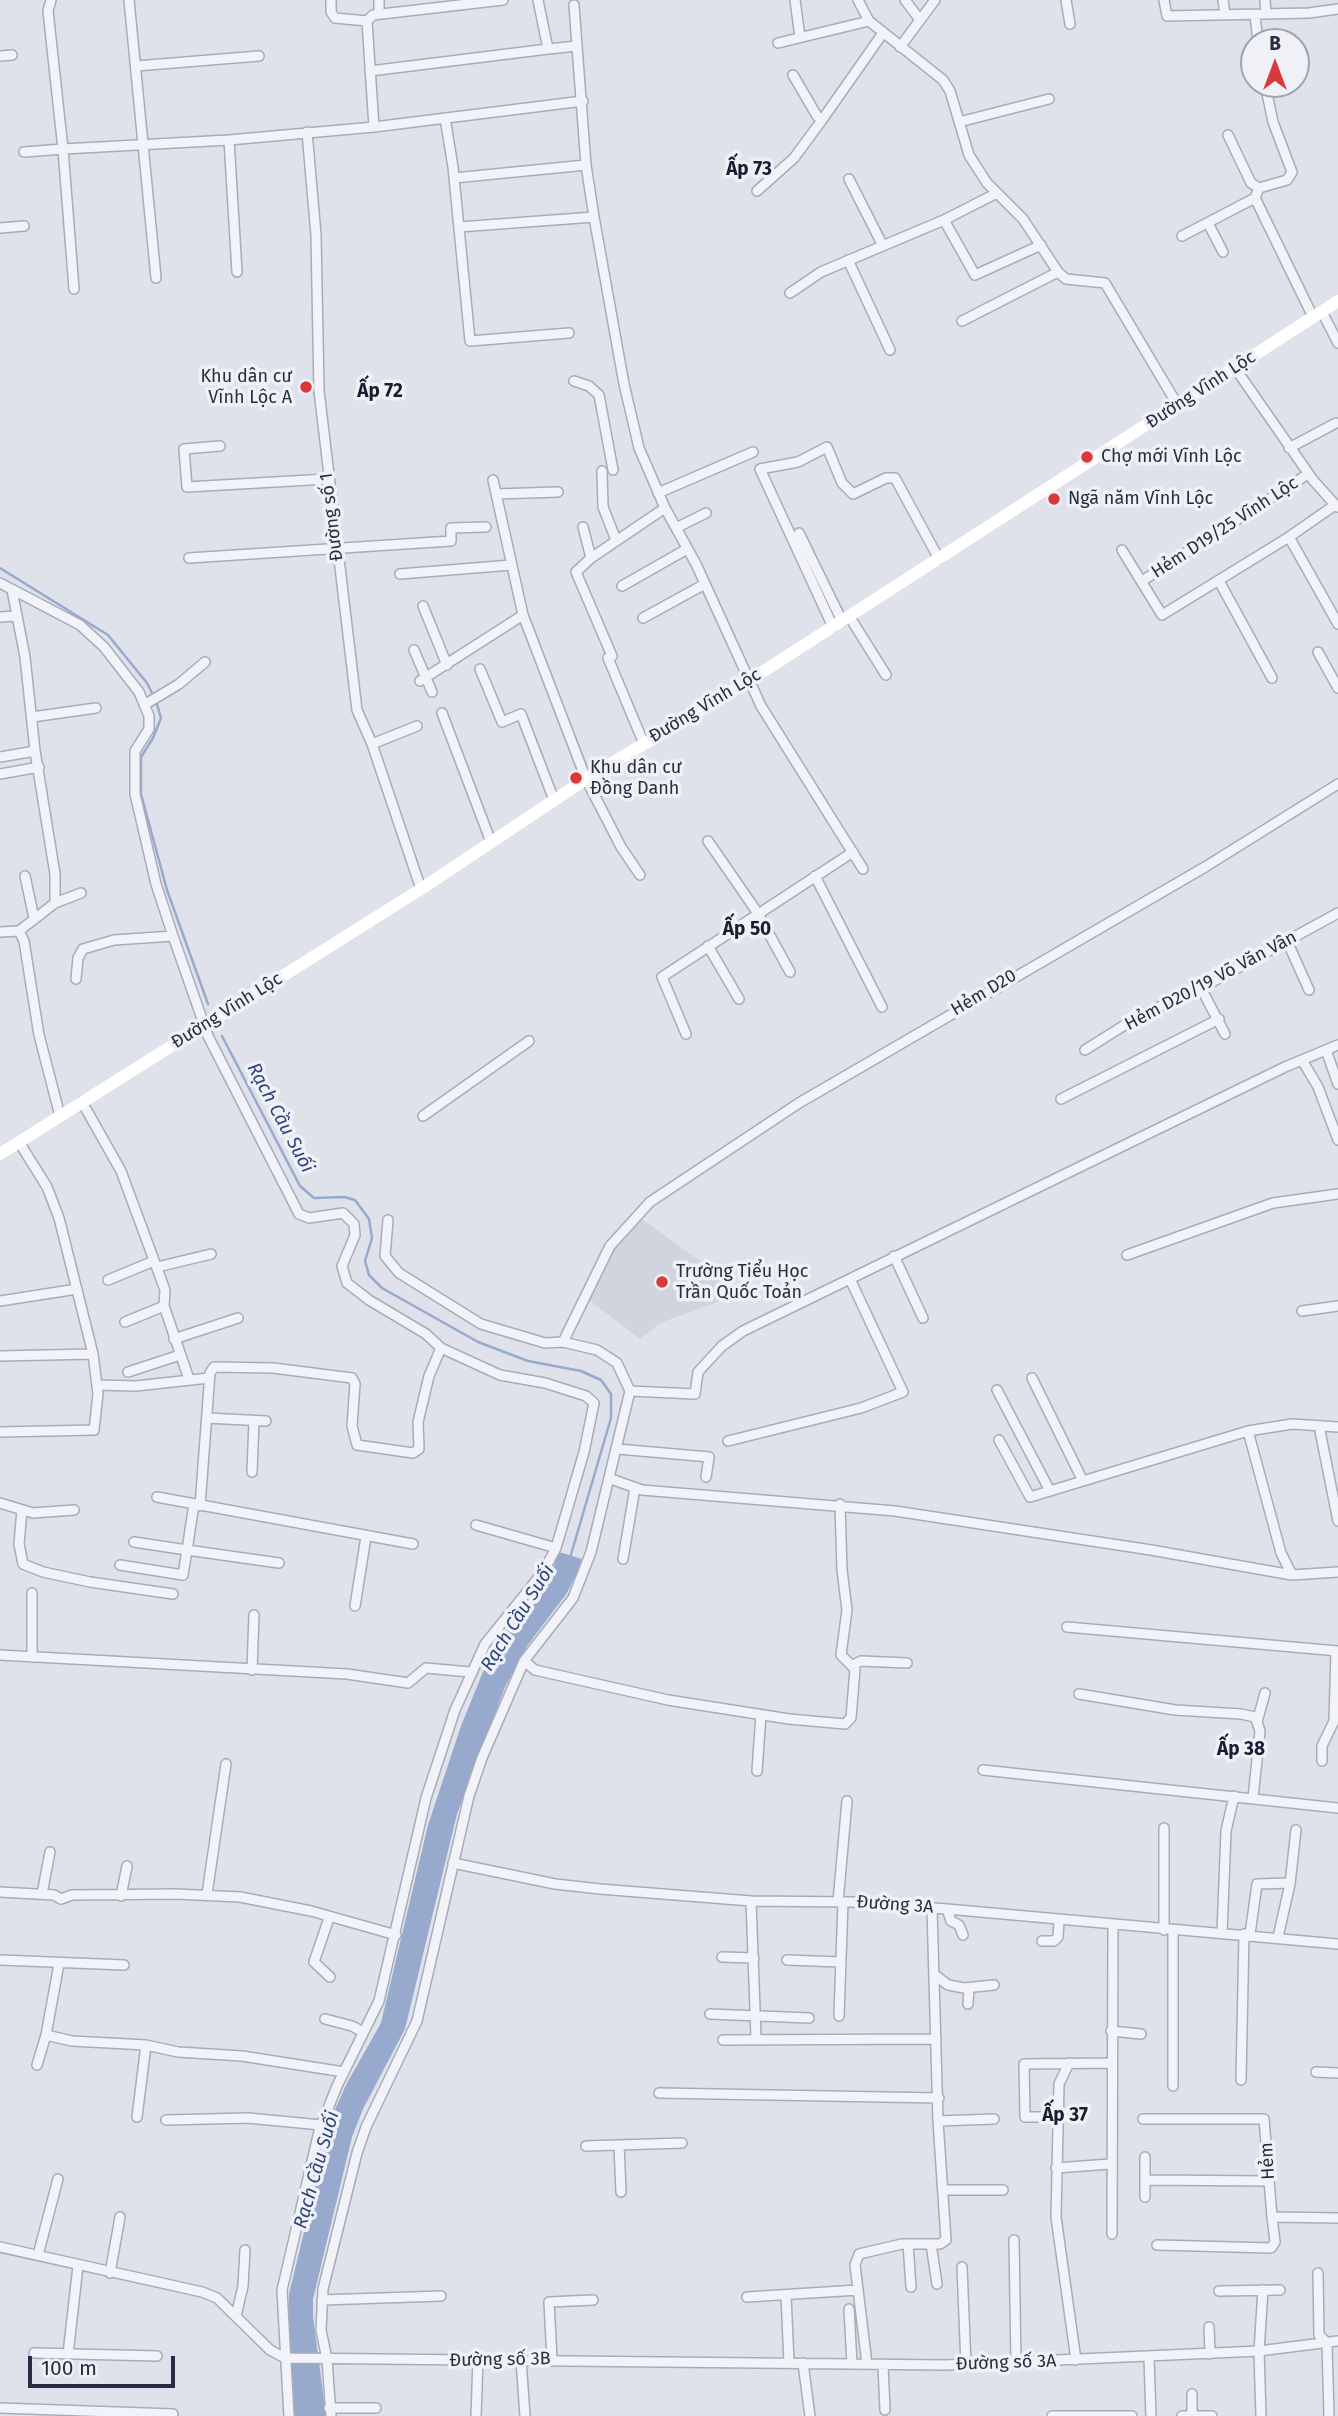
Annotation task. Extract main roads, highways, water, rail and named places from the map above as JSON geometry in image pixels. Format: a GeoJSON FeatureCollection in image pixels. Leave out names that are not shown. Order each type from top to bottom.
{"type":"FeatureCollection","features":[{"type":"Feature","properties":{"kind":"main road","name":"Đường Vĩnh Lộc"},"geometry":{"type":"LineString","coordinates":[[0,1154],[421,889],[586,779],[750,680],[1338,301]]}},
{"type":"Feature","properties":{"kind":"water"},"geometry":{"type":"Polygon","coordinates":[[[559,1552],[582,1559],[567,1593],[527,1646],[505,1687],[457,1814],[405,2029],[363,2109],[352,2137],[313,2299],[326,2416],[295,2416],[289,2366],[289,2294],[332,2116],[347,2083],[381,2023],[428,1825],[461,1726],[489,1657],[504,1632],[526,1615],[546,1587],[559,1552]]]}},
{"type":"Feature","properties":{"kind":"waterway","name":"Rạch Cầu Suối"},"geometry":{"type":"LineString","coordinates":[[0,568],[108,635],[147,683],[153,695]]}},
{"type":"Feature","properties":{"kind":"waterway","name":"Rạch Cầu Suối"},"geometry":{"type":"LineString","coordinates":[[156,701],[161,718],[141,757],[141,794],[167,890],[208,1004]]}},
{"type":"Feature","properties":{"kind":"waterway","name":"Rạch Cầu Suối"},"geometry":{"type":"LineString","coordinates":[[222,1036],[300,1186],[314,1198],[344,1197],[355,1200],[369,1219],[372,1238],[365,1261],[369,1275],[382,1288],[478,1342],[528,1361],[581,1371],[601,1380],[611,1394],[611,1418],[570,1558]]}},
{"type":"Feature","properties":{"kind":"place","name":"Khu dân cư Vĩnh Lộc A"},"geometry":{"type":"Point","coordinates":[306,387]}},
{"type":"Feature","properties":{"kind":"place","name":"Chợ mới Vĩnh Lộc"},"geometry":{"type":"Point","coordinates":[1087,457]}},
{"type":"Feature","properties":{"kind":"place","name":"Ngã năm Vĩnh Lộc"},"geometry":{"type":"Point","coordinates":[1054,499]}},
{"type":"Feature","properties":{"kind":"place","name":"Khu dân cư Đồng Danh"},"geometry":{"type":"Point","coordinates":[576,778]}},
{"type":"Feature","properties":{"kind":"place","name":"Trường Tiểu Học Trần Quốc Toản"},"geometry":{"type":"Point","coordinates":[662,1282]}},
{"type":"Feature","properties":{"kind":"district","name":"Ấp 73"},"geometry":{"type":"Point","coordinates":[749,170]}},
{"type":"Feature","properties":{"kind":"district","name":"Ấp 72"},"geometry":{"type":"Point","coordinates":[380,392]}},
{"type":"Feature","properties":{"kind":"district","name":"Ấp 50"},"geometry":{"type":"Point","coordinates":[747,930]}},
{"type":"Feature","properties":{"kind":"district","name":"Ấp 38"},"geometry":{"type":"Point","coordinates":[1241,1750]}},
{"type":"Feature","properties":{"kind":"district","name":"Ấp 37"},"geometry":{"type":"Point","coordinates":[1065,2116]}}]}
